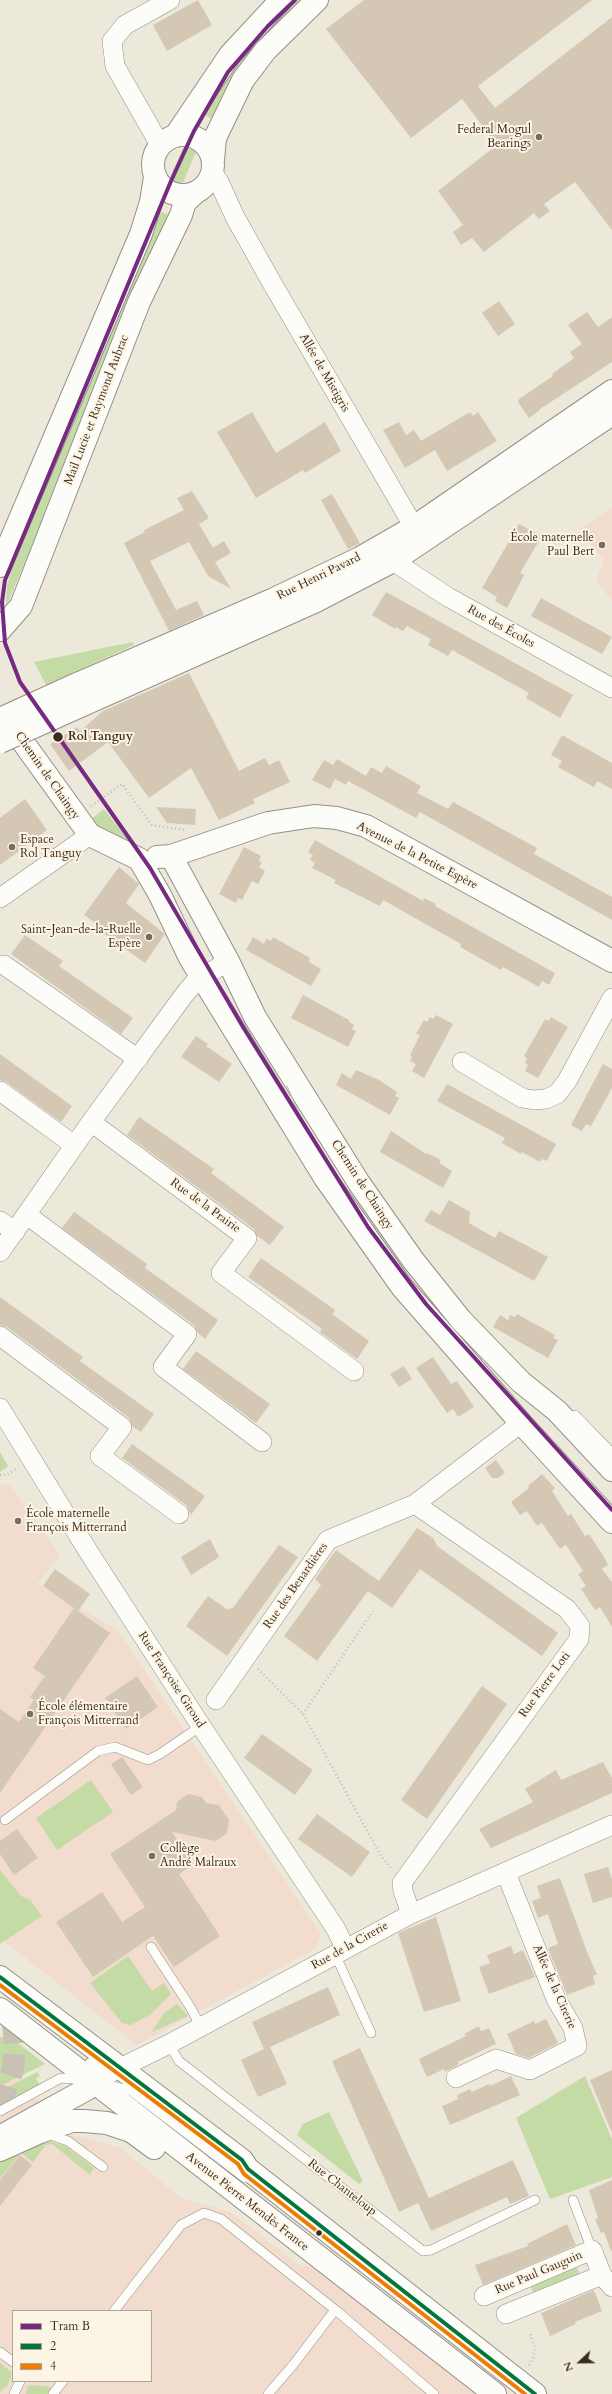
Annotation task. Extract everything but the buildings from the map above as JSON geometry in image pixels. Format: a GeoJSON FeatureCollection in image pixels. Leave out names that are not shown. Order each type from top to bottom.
{"type":"FeatureCollection","features":[{"type":"Feature","properties":{"kind":"street"},"geometry":{"type":"LineString","coordinates":[[168,140],[115,66],[112,41],[125,25],[170,0]]}},
{"type":"Feature","properties":{"kind":"street"},"geometry":{"type":"LineString","coordinates":[[0,566],[141,234],[151,202],[155,177],[154,156],[168,140],[230,55],[281,0]]}},
{"type":"Feature","properties":{"kind":"street"},"geometry":{"type":"LineString","coordinates":[[155,177],[169,192],[187,195],[206,178],[215,138],[242,80],[265,52],[317,0]]}},
{"type":"Feature","properties":{"kind":"street"},"geometry":{"type":"LineString","coordinates":[[168,140],[186,135],[196,138],[205,144],[206,178]]}},
{"type":"Feature","properties":{"kind":"street","name":"Allée de Mistigris"},"geometry":{"type":"LineString","coordinates":[[206,178],[235,218],[414,527]]}},
{"type":"Feature","properties":{"kind":"street","name":"Mail Lucie et Raymond Aubrac"},"geometry":{"type":"LineString","coordinates":[[0,630],[21,606],[139,302],[181,215],[185,202],[206,178]]}},
{"type":"Feature","properties":{"kind":"street","name":"Rue Henri Pavard"},"geometry":{"type":"LineString","coordinates":[[0,742],[81,694],[360,558],[414,527],[612,391]]}},
{"type":"Feature","properties":{"kind":"street","name":"Rue Henri Pavard"},"geometry":{"type":"LineString","coordinates":[[0,719],[81,694],[314,602],[393,561],[612,414]]}},
{"type":"Feature","properties":{"kind":"street","name":"Rue des Écoles"},"geometry":{"type":"LineString","coordinates":[[393,561],[448,597],[612,688]]}},
{"type":"Feature","properties":{"kind":"street","name":"Chemin de Chaingy"},"geometry":{"type":"LineString","coordinates":[[0,709],[90,835],[139,859],[174,921],[186,951],[325,1178],[377,1252],[433,1324],[612,1522]]}},
{"type":"Feature","properties":{"kind":"street","name":"Avenue de la Petite Espère"},"geometry":{"type":"LineString","coordinates":[[139,859],[170,856],[268,823],[314,816],[337,818],[366,826],[612,961]]}},
{"type":"Feature","properties":{"kind":"street"},"geometry":{"type":"LineString","coordinates":[[0,898],[90,835]]}},
{"type":"Feature","properties":{"kind":"street","name":"Chemin de Chaingy"},"geometry":{"type":"LineString","coordinates":[[170,856],[228,961],[255,1017],[360,1183],[413,1260],[461,1320],[521,1382],[563,1407],[612,1470]]}},
{"type":"Feature","properties":{"kind":"street"},"geometry":{"type":"LineString","coordinates":[[0,1252],[7,1226],[28,1215],[74,1145],[184,995],[194,983],[228,961]]}},
{"type":"Feature","properties":{"kind":"street"},"geometry":{"type":"LineString","coordinates":[[4,965],[138,1059]]}},
{"type":"Feature","properties":{"kind":"street"},"geometry":{"type":"LineString","coordinates":[[462,1062],[522,1098],[534,1100],[546,1099],[557,1094],[567,1081],[612,998]]}},
{"type":"Feature","properties":{"kind":"street"},"geometry":{"type":"LineString","coordinates":[[0,1091],[74,1145]]}},
{"type":"Feature","properties":{"kind":"street","name":"Rue de la Prairie"},"geometry":{"type":"LineString","coordinates":[[91,1122],[247,1238],[222,1273],[354,1371]]}},
{"type":"Feature","properties":{"kind":"street"},"geometry":{"type":"LineString","coordinates":[[28,1215],[187,1334],[163,1367],[262,1442]]}},
{"type":"Feature","properties":{"kind":"street"},"geometry":{"type":"LineString","coordinates":[[0,1336],[122,1427],[100,1456],[179,1514]]}},
{"type":"Feature","properties":{"kind":"street","name":"Rue Françoise Giroud"},"geometry":{"type":"LineString","coordinates":[[0,1408],[59,1505],[200,1726],[336,1929],[340,1951]]}},
{"type":"Feature","properties":{"kind":"street","name":"Rue des Benardières"},"geometry":{"type":"LineString","coordinates":[[216,1700],[328,1540],[415,1504],[521,1423]]}},
{"type":"Feature","properties":{"kind":"street","name":"Rue Pierre Loti"},"geometry":{"type":"LineString","coordinates":[[402,1883],[578,1639],[580,1626],[567,1609],[415,1504]]}},
{"type":"Feature","properties":{"kind":"street","name":"Rue de la Cirerie"},"geometry":{"type":"LineString","coordinates":[[94,2064],[122,2068],[411,1914],[612,1825]]}},
{"type":"Feature","properties":{"kind":"street","name":"Allée de la Cirerie"},"geometry":{"type":"LineString","coordinates":[[456,2078],[496,2059],[530,2070],[577,2046],[573,2028],[556,1999],[506,1872]]}},
{"type":"Feature","properties":{"kind":"street"},"geometry":{"type":"LineString","coordinates":[[402,1883],[402,1891],[411,1914]]}},
{"type":"Feature","properties":{"kind":"street","name":"Avenue Pierre Mendès France"},"geometry":{"type":"LineString","coordinates":[[0,1977],[223,2184],[494,2394]]}},
{"type":"Feature","properties":{"kind":"street","name":"Avenue Pierre Mendès France"},"geometry":{"type":"LineString","coordinates":[[0,2009],[94,2064],[122,2068],[242,2160],[248,2169],[535,2394]]}},
{"type":"Feature","properties":{"kind":"street"},"geometry":{"type":"LineString","coordinates":[[0,2136],[87,2088],[94,2064]]}},
{"type":"Feature","properties":{"kind":"street"},"geometry":{"type":"LineString","coordinates":[[0,2150],[40,2132],[72,2121],[108,2124],[131,2131],[194,2178],[223,2184]]}},
{"type":"Feature","properties":{"kind":"street","name":"Rue Paul Gauguin"},"geometry":{"type":"LineString","coordinates":[[484,2296],[592,2250],[607,2281],[506,2314]]}},
{"type":"Feature","properties":{"kind":"lane"},"geometry":{"type":"LineString","coordinates":[[563,1407],[612,1453]]}},
{"type":"Feature","properties":{"kind":"lane"},"geometry":{"type":"LineString","coordinates":[[5,1820],[98,1751],[115,1747],[148,1760],[160,1754],[200,1726]]}},
{"type":"Feature","properties":{"kind":"lane"},"geometry":{"type":"LineString","coordinates":[[151,1947],[189,2005],[201,2027]]}},
{"type":"Feature","properties":{"kind":"lane"},"geometry":{"type":"LineString","coordinates":[[340,1951],[371,2033]]}},
{"type":"Feature","properties":{"kind":"lane"},"geometry":{"type":"LineString","coordinates":[[0,1999],[86,2065],[94,2064],[131,2091],[371,2275],[440,2321]]}},
{"type":"Feature","properties":{"kind":"lane","name":"Rue Chanteloup"},"geometry":{"type":"LineString","coordinates":[[169,2044],[179,2062],[423,2251],[431,2250],[535,2200]]}},
{"type":"Feature","properties":{"kind":"lane"},"geometry":{"type":"LineString","coordinates":[[0,2111],[61,2078],[94,2064]]}},
{"type":"Feature","properties":{"kind":"lane"},"geometry":{"type":"LineString","coordinates":[[40,2132],[68,2142],[103,2167]]}},
{"type":"Feature","properties":{"kind":"lane"},"geometry":{"type":"LineString","coordinates":[[573,2200],[592,2250]]}},
{"type":"Feature","properties":{"kind":"lane"},"geometry":{"type":"LineString","coordinates":[[115,2310],[181,2225],[204,2213],[221,2219],[337,2311],[434,2394]]}},
{"type":"Feature","properties":{"kind":"lane"},"geometry":{"type":"LineString","coordinates":[[268,2394],[337,2311]]}},
{"type":"Feature","properties":{"kind":"lane"},"geometry":{"type":"LineString","coordinates":[[0,2352],[12,2361]]}},
{"type":"Feature","properties":{"kind":"lane"},"geometry":{"type":"LineString","coordinates":[[14,2394],[20,2382]]}},
{"type":"Feature","properties":{"kind":"lane"},"geometry":{"type":"LineString","coordinates":[[53,2394],[62,2382]]}},
{"type":"Feature","properties":{"kind":"path"},"geometry":{"type":"LineString","coordinates":[[89,807],[122,784],[152,825]]}},
{"type":"Feature","properties":{"kind":"path"},"geometry":{"type":"LineString","coordinates":[[0,1475],[7,1475],[19,1467]]}},
{"type":"Feature","properties":{"kind":"path"},"geometry":{"type":"LineString","coordinates":[[303,1714],[373,1612]]}},
{"type":"Feature","properties":{"kind":"path"},"geometry":{"type":"LineString","coordinates":[[246,1656],[303,1714],[381,1856],[402,1883]]}},
{"type":"Feature","properties":{"kind":"path"},"geometry":{"type":"LineString","coordinates":[[525,2372],[533,2359],[535,2348],[530,2334]]}},
{"type":"Feature","properties":{"kind":"shaded area","name":"École maternelle Paul Bert"},"geometry":{"type":"Polygon","coordinates":[[[612,508],[612,601],[596,580],[604,560],[580,530],[612,508]]]}},
{"type":"Feature","properties":{"kind":"shaded area"},"geometry":{"type":"Polygon","coordinates":[[[0,1484],[11,1486],[60,1555],[37,1584],[118,1630],[321,1934],[315,1949],[137,2045],[0,1938],[0,1484]]]}},
{"type":"Feature","properties":{"kind":"shaded area"},"geometry":{"type":"Polygon","coordinates":[[[0,2063],[27,2088],[66,2133],[120,2148],[181,2198],[230,2212],[301,2266],[319,2266],[483,2394],[0,2394],[0,2063]]]}},
{"type":"Feature","properties":{"kind":"green space"},"geometry":{"type":"Polygon","coordinates":[[[288,0],[309,0],[216,121],[197,111],[288,0]]]}},
{"type":"Feature","properties":{"kind":"green space"},"geometry":{"type":"Polygon","coordinates":[[[186,141],[198,147],[182,185],[169,180],[186,141]]]}},
{"type":"Feature","properties":{"kind":"green space"},"geometry":{"type":"Polygon","coordinates":[[[155,209],[173,217],[160,242],[6,607],[7,587],[12,565],[9,562],[155,209]]]}},
{"type":"Feature","properties":{"kind":"green space"},"geometry":{"type":"Polygon","coordinates":[[[133,642],[134,645],[46,685],[34,662],[133,642]]]}},
{"type":"Feature","properties":{"kind":"green space"},"geometry":{"type":"Polygon","coordinates":[[[104,809],[131,844],[99,829],[90,820],[104,809]]]}},
{"type":"Feature","properties":{"kind":"green space"},"geometry":{"type":"Polygon","coordinates":[[[0,1452],[8,1466],[0,1472],[0,1452]]]}},
{"type":"Feature","properties":{"kind":"green space"},"geometry":{"type":"Polygon","coordinates":[[[91,1780],[113,1812],[57,1850],[36,1818],[91,1780]]]}},
{"type":"Feature","properties":{"kind":"green space"},"geometry":{"type":"Polygon","coordinates":[[[0,1870],[21,1896],[30,1900],[42,1916],[0,1944],[0,1870]]]}},
{"type":"Feature","properties":{"kind":"green space"},"geometry":{"type":"Polygon","coordinates":[[[128,1956],[152,1991],[164,1983],[171,1994],[151,2014],[131,2025],[122,2023],[90,1983],[128,1956]]]}},
{"type":"Feature","properties":{"kind":"green space"},"geometry":{"type":"Polygon","coordinates":[[[177,2004],[188,2016],[152,2032],[163,2014],[177,2004]]]}},
{"type":"Feature","properties":{"kind":"green space"},"geometry":{"type":"Polygon","coordinates":[[[0,2037],[10,2037],[45,2064],[0,2086],[0,2037]]]}},
{"type":"Feature","properties":{"kind":"green space"},"geometry":{"type":"Polygon","coordinates":[[[37,2072],[40,2076],[36,2078],[40,2085],[0,2106],[0,2091],[37,2072]]]}},
{"type":"Feature","properties":{"kind":"green space"},"geometry":{"type":"Polygon","coordinates":[[[585,2076],[612,2139],[612,2177],[550,2199],[516,2118],[585,2076]]]}},
{"type":"Feature","properties":{"kind":"green space"},"geometry":{"type":"Polygon","coordinates":[[[329,2112],[363,2181],[359,2184],[297,2135],[303,2124],[329,2112]]]}},
{"type":"Feature","properties":{"kind":"green space"},"geometry":{"type":"Polygon","coordinates":[[[38,2142],[52,2142],[65,2146],[94,2168],[90,2175],[52,2144],[46,2145],[33,2162],[21,2153],[0,2178],[0,2156],[38,2142]]]}},
{"type":"Feature","properties":{"kind":"green space"},"geometry":{"type":"Polygon","coordinates":[[[575,2264],[580,2275],[534,2294],[529,2283],[575,2264]]]}},
{"type":"Feature","properties":{"kind":"green space"},"geometry":{"type":"Polygon","coordinates":[[[0,2363],[11,2372],[11,2377],[7,2386],[0,2392],[0,2363]]]}},
{"type":"Feature","properties":{"kind":"green space"},"geometry":{"type":"Polygon","coordinates":[[[28,2386],[52,2387],[52,2389],[48,2394],[26,2394],[28,2386]]]}},
{"type":"Feature","properties":{"kind":"tunnel"},"geometry":{"type":"LineString","coordinates":[[0,2107],[13,2070],[15,2046],[13,2025],[2,2008]]}},
{"type":"Feature","properties":{"kind":"tram line","name":"B"},"geometry":{"type":"LineString","coordinates":[[295,0],[268,26],[228,72],[194,131],[171,181],[5,580],[2,602],[5,643],[20,682],[150,868],[243,1027],[368,1227],[426,1304],[612,1510]]}},
{"type":"Feature","properties":{"kind":"tram line"},"geometry":{"type":"LineString","coordinates":[[287,1086],[304,1125]]}},
{"type":"Feature","properties":{"kind":"transit line","name":"2"},"geometry":{"type":"LineString","coordinates":[[0,1977],[242,2160],[248,2169],[535,2394]]}},
{"type":"Feature","properties":{"kind":"transit line","name":"4"},"geometry":{"type":"LineString","coordinates":[[0,1985],[238,2164],[244,2174],[525,2394]]}},
{"type":"Feature","properties":{"kind":"place","name":"Federal Mogul Bearings"},"geometry":{"type":"Point","coordinates":[539,137]}},
{"type":"Feature","properties":{"kind":"place","name":"École maternelle Paul Bert"},"geometry":{"type":"Point","coordinates":[602,545]}},
{"type":"Feature","properties":{"kind":"place","name":"Rol Tanguy"},"geometry":{"type":"Point","coordinates":[58,737]}},
{"type":"Feature","properties":{"kind":"place","name":"Espace Rol Tanguy"},"geometry":{"type":"Point","coordinates":[12,847]}},
{"type":"Feature","properties":{"kind":"place","name":"Saint-Jean-de-la-Ruelle Espère"},"geometry":{"type":"Point","coordinates":[149,937]}},
{"type":"Feature","properties":{"kind":"place","name":"École maternelle François Mitterrand"},"geometry":{"type":"Point","coordinates":[18,1521]}},
{"type":"Feature","properties":{"kind":"place","name":"École élémentaire François Mitterrand"},"geometry":{"type":"Point","coordinates":[30,1714]}},
{"type":"Feature","properties":{"kind":"place","name":"Collège André Malraux"},"geometry":{"type":"Point","coordinates":[152,1856]}}]}
